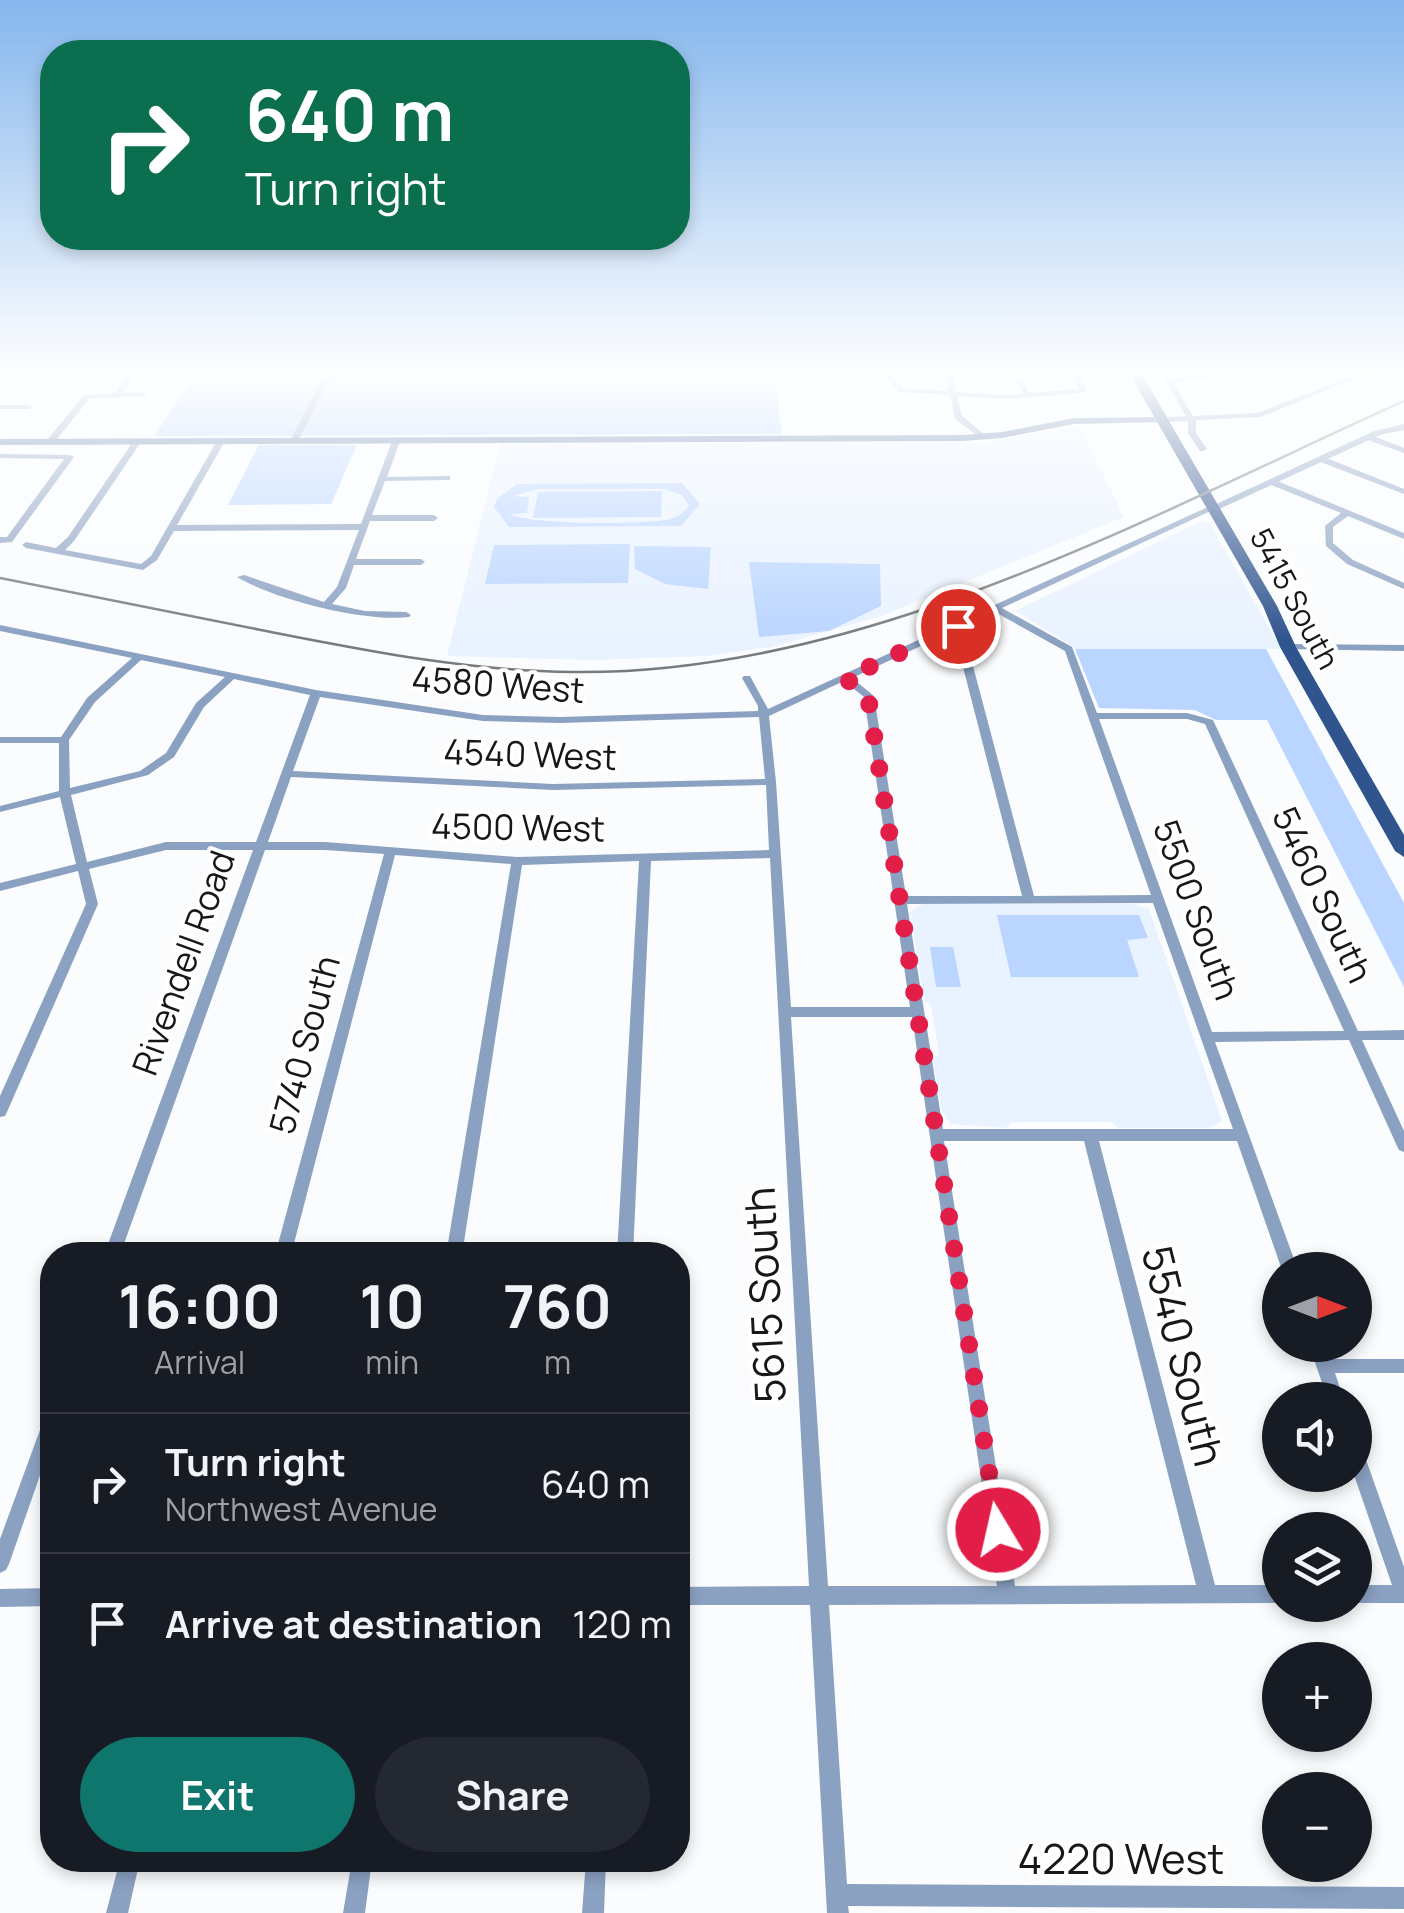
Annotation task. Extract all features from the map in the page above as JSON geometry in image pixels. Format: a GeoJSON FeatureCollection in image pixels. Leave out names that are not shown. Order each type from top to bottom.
{"type":"FeatureCollection","features":[{"type":"Feature","properties":{"kind":"main road","name":"5415 South"},"geometry":{"type":"LineString","coordinates":[[1186,462],[1404,851]]}},
{"type":"Feature","properties":{"kind":"street"},"geometry":{"type":"LineString","coordinates":[[0,540],[9,540],[65,462]]}},
{"type":"Feature","properties":{"kind":"street"},"geometry":{"type":"LineString","coordinates":[[58,551],[72,540],[124,462]]}},
{"type":"Feature","properties":{"kind":"street"},"geometry":{"type":"LineString","coordinates":[[26,544],[143,567],[154,558],[209,462]]}},
{"type":"Feature","properties":{"kind":"street"},"geometry":{"type":"LineString","coordinates":[[328,604],[337,594],[387,462]]}},
{"type":"Feature","properties":{"kind":"street"},"geometry":{"type":"LineString","coordinates":[[764,714],[1314,462]]}},
{"type":"Feature","properties":{"kind":"street"},"geometry":{"type":"LineString","coordinates":[[1329,462],[1404,492]]}},
{"type":"Feature","properties":{"kind":"street"},"geometry":{"type":"LineString","coordinates":[[381,478],[447,478]]}},
{"type":"Feature","properties":{"kind":"street"},"geometry":{"type":"LineString","coordinates":[[1272,482],[1404,536]]}},
{"type":"Feature","properties":{"kind":"street"},"geometry":{"type":"LineString","coordinates":[[1347,513],[1328,526],[1328,544],[1350,562],[1404,586]]}},
{"type":"Feature","properties":{"kind":"street"},"geometry":{"type":"LineString","coordinates":[[172,528],[434,518]]}},
{"type":"Feature","properties":{"kind":"street"},"geometry":{"type":"LineString","coordinates":[[350,562],[422,562]]}},
{"type":"Feature","properties":{"kind":"street"},"geometry":{"type":"LineString","coordinates":[[242,576],[296,598],[387,616],[406,615]]}},
{"type":"Feature","properties":{"kind":"street","name":"5500 South"},"geometry":{"type":"LineString","coordinates":[[997,608],[1069,649],[1284,1252]]}},
{"type":"Feature","properties":{"kind":"street","name":"4580 West"},"geometry":{"type":"LineString","coordinates":[[0,628],[316,693],[484,718],[560,720],[764,714]]}},
{"type":"Feature","properties":{"kind":"street"},"geometry":{"type":"LineString","coordinates":[[926,641],[968,666],[1030,900]]}},
{"type":"Feature","properties":{"kind":"street"},"geometry":{"type":"LineString","coordinates":[[1288,647],[1403,649]]}},
{"type":"Feature","properties":{"kind":"street"},"geometry":{"type":"LineString","coordinates":[[0,1112],[92,904],[65,794],[64,740],[90,700],[140,656]]}},
{"type":"Feature","properties":{"kind":"street"},"geometry":{"type":"LineString","coordinates":[[0,809],[127,779],[160,762],[170,755],[200,705],[232,676]]}},
{"type":"Feature","properties":{"kind":"street","name":"5615 South"},"geometry":{"type":"LineString","coordinates":[[747,678],[764,714],[771,782],[837,1904]]}},
{"type":"Feature","properties":{"kind":"street"},"geometry":{"type":"LineString","coordinates":[[845,678],[868,696],[1007,1594]]}},
{"type":"Feature","properties":{"kind":"street","name":"Rivendell Road"},"geometry":{"type":"LineString","coordinates":[[117,1242],[316,693]]}},
{"type":"Feature","properties":{"kind":"street","name":"5460 South"},"geometry":{"type":"LineString","coordinates":[[1092,716],[1195,716],[1211,725],[1404,1146]]}},
{"type":"Feature","properties":{"kind":"street"},"geometry":{"type":"LineString","coordinates":[[0,740],[64,740]]}},
{"type":"Feature","properties":{"kind":"street","name":"4540 West"},"geometry":{"type":"LineString","coordinates":[[288,774],[537,786],[771,782]]}},
{"type":"Feature","properties":{"kind":"street","name":"4500 West"},"geometry":{"type":"LineString","coordinates":[[0,887],[166,846],[261,846],[517,861],[774,854]]}},
{"type":"Feature","properties":{"kind":"street","name":"5740 South"},"geometry":{"type":"LineString","coordinates":[[285,1242],[390,852]]}},
{"type":"Feature","properties":{"kind":"street"},"geometry":{"type":"LineString","coordinates":[[626,1242],[646,858]]}},
{"type":"Feature","properties":{"kind":"street"},"geometry":{"type":"LineString","coordinates":[[456,1242],[517,861]]}},
{"type":"Feature","properties":{"kind":"street"},"geometry":{"type":"LineString","coordinates":[[901,900],[1158,900]]}},
{"type":"Feature","properties":{"kind":"street"},"geometry":{"type":"LineString","coordinates":[[784,1012],[918,1012]]}},
{"type":"Feature","properties":{"kind":"street"},"geometry":{"type":"LineString","coordinates":[[1207,1036],[1404,1035]]}},
{"type":"Feature","properties":{"kind":"street"},"geometry":{"type":"LineString","coordinates":[[936,1135],[1242,1135]]}},
{"type":"Feature","properties":{"kind":"street","name":"5540 South"},"geometry":{"type":"LineString","coordinates":[[1090,1135],[1208,1594]]}},
{"type":"Feature","properties":{"kind":"street"},"geometry":{"type":"LineString","coordinates":[[1322,1362],[1330,1382]]}},
{"type":"Feature","properties":{"kind":"street"},"geometry":{"type":"LineString","coordinates":[[1324,1366],[1404,1366]]}},
{"type":"Feature","properties":{"kind":"street"},"geometry":{"type":"LineString","coordinates":[[0,1564],[40,1452]]}},
{"type":"Feature","properties":{"kind":"street"},"geometry":{"type":"LineString","coordinates":[[1368,1492],[1404,1593],[1372,1594]]}},
{"type":"Feature","properties":{"kind":"street"},"geometry":{"type":"LineString","coordinates":[[690,1596],[1262,1594]]}},
{"type":"Feature","properties":{"kind":"street"},"geometry":{"type":"LineString","coordinates":[[0,1598],[40,1597]]}},
{"type":"Feature","properties":{"kind":"street"},"geometry":{"type":"LineString","coordinates":[[117,1913],[127,1872]]}},
{"type":"Feature","properties":{"kind":"street"},"geometry":{"type":"LineString","coordinates":[[354,1913],[360,1872]]}},
{"type":"Feature","properties":{"kind":"street"},"geometry":{"type":"LineString","coordinates":[[593,1913],[595,1872]]}},
{"type":"Feature","properties":{"kind":"street","name":"4220 West"},"geometry":{"type":"LineString","coordinates":[[837,1904],[1404,1898]]}},
{"type":"Feature","properties":{"kind":"shaded area"},"geometry":{"type":"Polygon","coordinates":[[[250,462],[349,462],[331,504],[228,505],[250,462]]]}},
{"type":"Feature","properties":{"kind":"shaded area"},"geometry":{"type":"Polygon","coordinates":[[[495,462],[1097,462],[1124,517],[884,615],[772,647],[706,656],[592,660],[447,656],[495,462]]]}},
{"type":"Feature","properties":{"kind":"shaded area"},"geometry":{"type":"Polygon","coordinates":[[[682,483],[700,504],[681,526],[509,527],[494,507],[498,498],[517,484],[682,483]],[[538,489],[513,496],[529,497],[527,513],[510,514],[588,523],[670,519],[689,505],[682,495],[664,489],[538,489]]]}},
{"type":"Feature","properties":{"kind":"shaded area"},"geometry":{"type":"Polygon","coordinates":[[[662,491],[661,517],[533,518],[538,492],[662,491]]]}},
{"type":"Feature","properties":{"kind":"shaded area"},"geometry":{"type":"Polygon","coordinates":[[[1201,521],[1210,523],[1281,649],[1077,649],[1015,611],[1201,521]]]}},
{"type":"Feature","properties":{"kind":"shaded area"},"geometry":{"type":"Polygon","coordinates":[[[630,544],[628,583],[485,584],[494,545],[630,544]]]}},
{"type":"Feature","properties":{"kind":"shaded area"},"geometry":{"type":"Polygon","coordinates":[[[634,546],[711,547],[708,589],[665,584],[635,569],[634,546]]]}},
{"type":"Feature","properties":{"kind":"shaded area"},"geometry":{"type":"Polygon","coordinates":[[[749,562],[880,564],[881,606],[829,631],[759,637],[749,562]]]}},
{"type":"Feature","properties":{"kind":"shaded area"},"geometry":{"type":"Polygon","coordinates":[[[1075,649],[1266,649],[1404,903],[1404,987],[1267,720],[1216,720],[1195,710],[1099,708],[1075,649]]]}},
{"type":"Feature","properties":{"kind":"shaded area"},"geometry":{"type":"Polygon","coordinates":[[[923,904],[1133,904],[1149,909],[1222,1121],[1209,1128],[1118,1128],[1112,1122],[1011,1122],[1006,1128],[951,1124],[942,1112],[933,1059],[939,1054],[931,1005],[924,1000],[910,912],[923,904]]]}},
{"type":"Feature","properties":{"kind":"shaded area"},"geometry":{"type":"Polygon","coordinates":[[[997,915],[1139,915],[1148,938],[1127,940],[1139,977],[1011,977],[997,915]]]}},
{"type":"Feature","properties":{"kind":"shaded area"},"geometry":{"type":"Polygon","coordinates":[[[930,947],[953,947],[961,987],[936,987],[930,947]]]}},
{"type":"Feature","properties":{"kind":"railway"},"geometry":{"type":"LineString","coordinates":[[0,578],[342,646],[456,664],[572,672],[680,666],[788,648],[894,619],[1000,582],[1272,462]]}},
{"type":"Feature","properties":{"kind":"route"},"geometry":{"type":"LineString","coordinates":[[958,626],[845,678],[868,696],[998,1530]]}}]}
